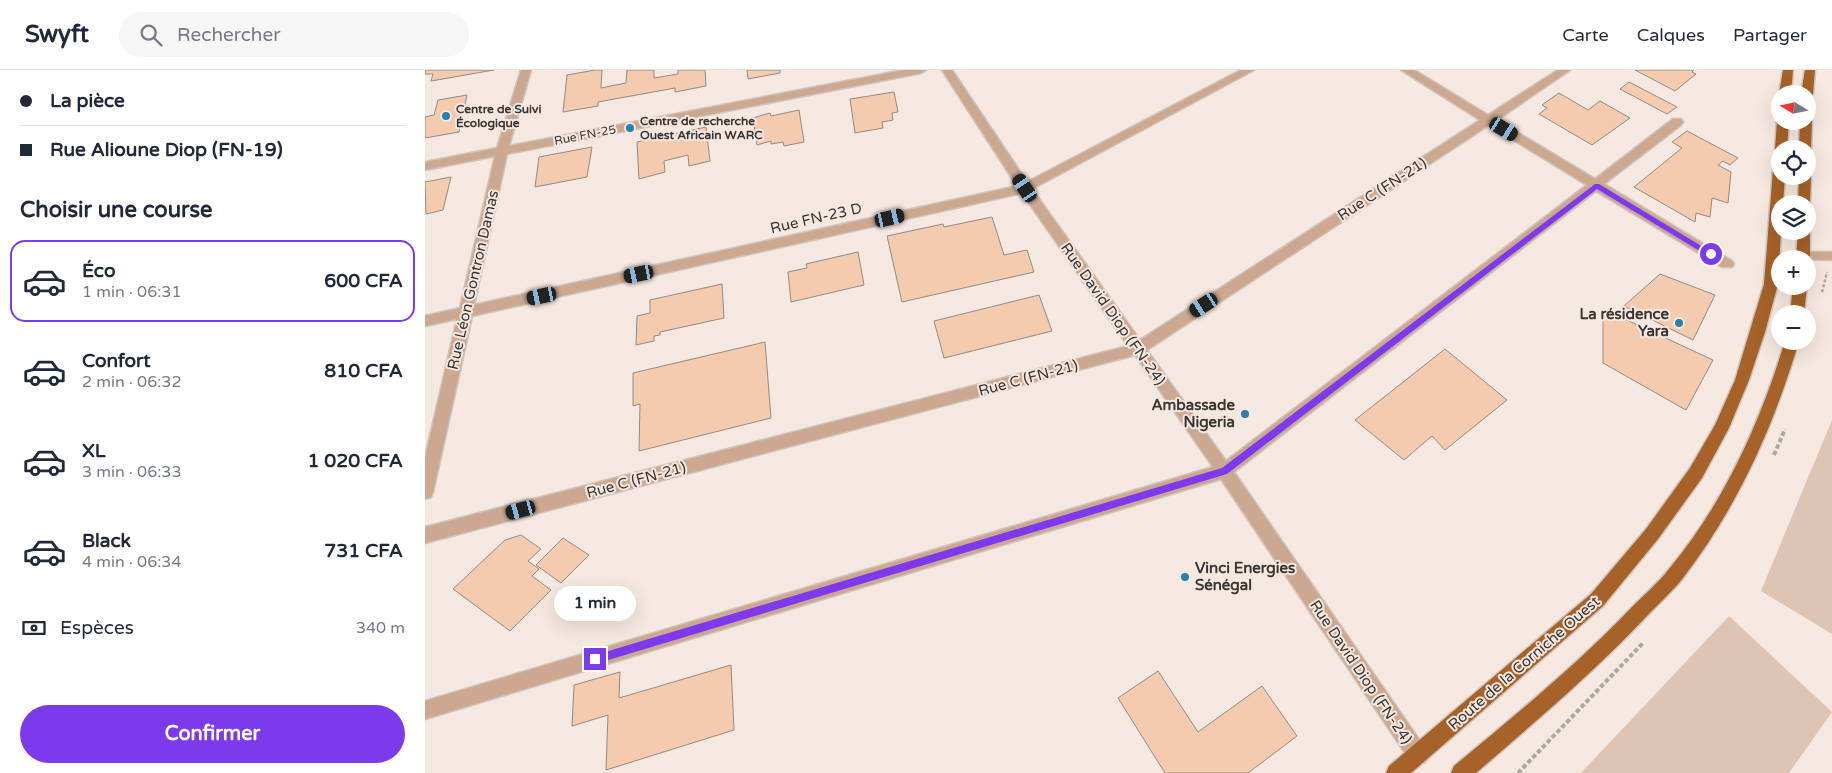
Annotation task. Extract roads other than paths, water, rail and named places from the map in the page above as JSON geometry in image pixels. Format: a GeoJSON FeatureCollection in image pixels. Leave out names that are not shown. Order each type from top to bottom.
{"type":"FeatureCollection","features":[{"type":"Feature","properties":{"kind":"highway"},"geometry":{"type":"LineString","coordinates":[[1786,85],[1788,70]]}},
{"type":"Feature","properties":{"kind":"highway"},"geometry":{"type":"LineString","coordinates":[[1808,85],[1810,70]]}},
{"type":"Feature","properties":{"kind":"highway","name":"Route de la Corniche Ouest"},"geometry":{"type":"LineString","coordinates":[[1396,773],[1597,600],[1652,534],[1696,473],[1721,428],[1743,380],[1759,332],[1771,284],[1778,185]]}},
{"type":"Feature","properties":{"kind":"highway"},"geometry":{"type":"LineString","coordinates":[[1461,773],[1609,645],[1679,569],[1717,514],[1752,454],[1770,408],[1789,350]]}},
{"type":"Feature","properties":{"kind":"street","name":"Rue Léon Gontron Damas"},"geometry":{"type":"LineString","coordinates":[[425,492],[502,151],[526,70]]}},
{"type":"Feature","properties":{"kind":"street","name":"Rue FN-25"},"geometry":{"type":"LineString","coordinates":[[425,166],[921,70]]}},
{"type":"Feature","properties":{"kind":"street","name":"Rue David Diop (FN-24)"},"geometry":{"type":"LineString","coordinates":[[947,70],[1025,188],[1224,471],[1418,754]]}},
{"type":"Feature","properties":{"kind":"street","name":"Rue FN-23 D"},"geometry":{"type":"LineString","coordinates":[[425,322],[1025,188],[1249,70]]}},
{"type":"Feature","properties":{"kind":"street"},"geometry":{"type":"LineString","coordinates":[[1406,70],[1727,264]]}},
{"type":"Feature","properties":{"kind":"street","name":"Rue C (FN-21)"},"geometry":{"type":"LineString","coordinates":[[425,535],[1137,349],[1565,70]]}},
{"type":"Feature","properties":{"kind":"street"},"geometry":{"type":"LineString","coordinates":[[425,710],[1224,471],[1597,186],[1677,122]]}},
{"type":"Feature","properties":{"kind":"lane"},"geometry":{"type":"LineString","coordinates":[[1816,257],[1832,256]]}},
{"type":"Feature","properties":{"kind":"place","name":"Centre de Suivi Écologique"},"geometry":{"type":"Point","coordinates":[446,116]}},
{"type":"Feature","properties":{"kind":"place","name":"Centre de recherche Ouest Africain WARC"},"geometry":{"type":"Point","coordinates":[630,128]}},
{"type":"Feature","properties":{"kind":"place","name":"La résidence Yara"},"geometry":{"type":"Point","coordinates":[1679,323]}},
{"type":"Feature","properties":{"kind":"place","name":"Ambassade Nigeria"},"geometry":{"type":"Point","coordinates":[1245,414]}},
{"type":"Feature","properties":{"kind":"place","name":"Vinci Energies Sénégal"},"geometry":{"type":"Point","coordinates":[1185,577]}}]}
